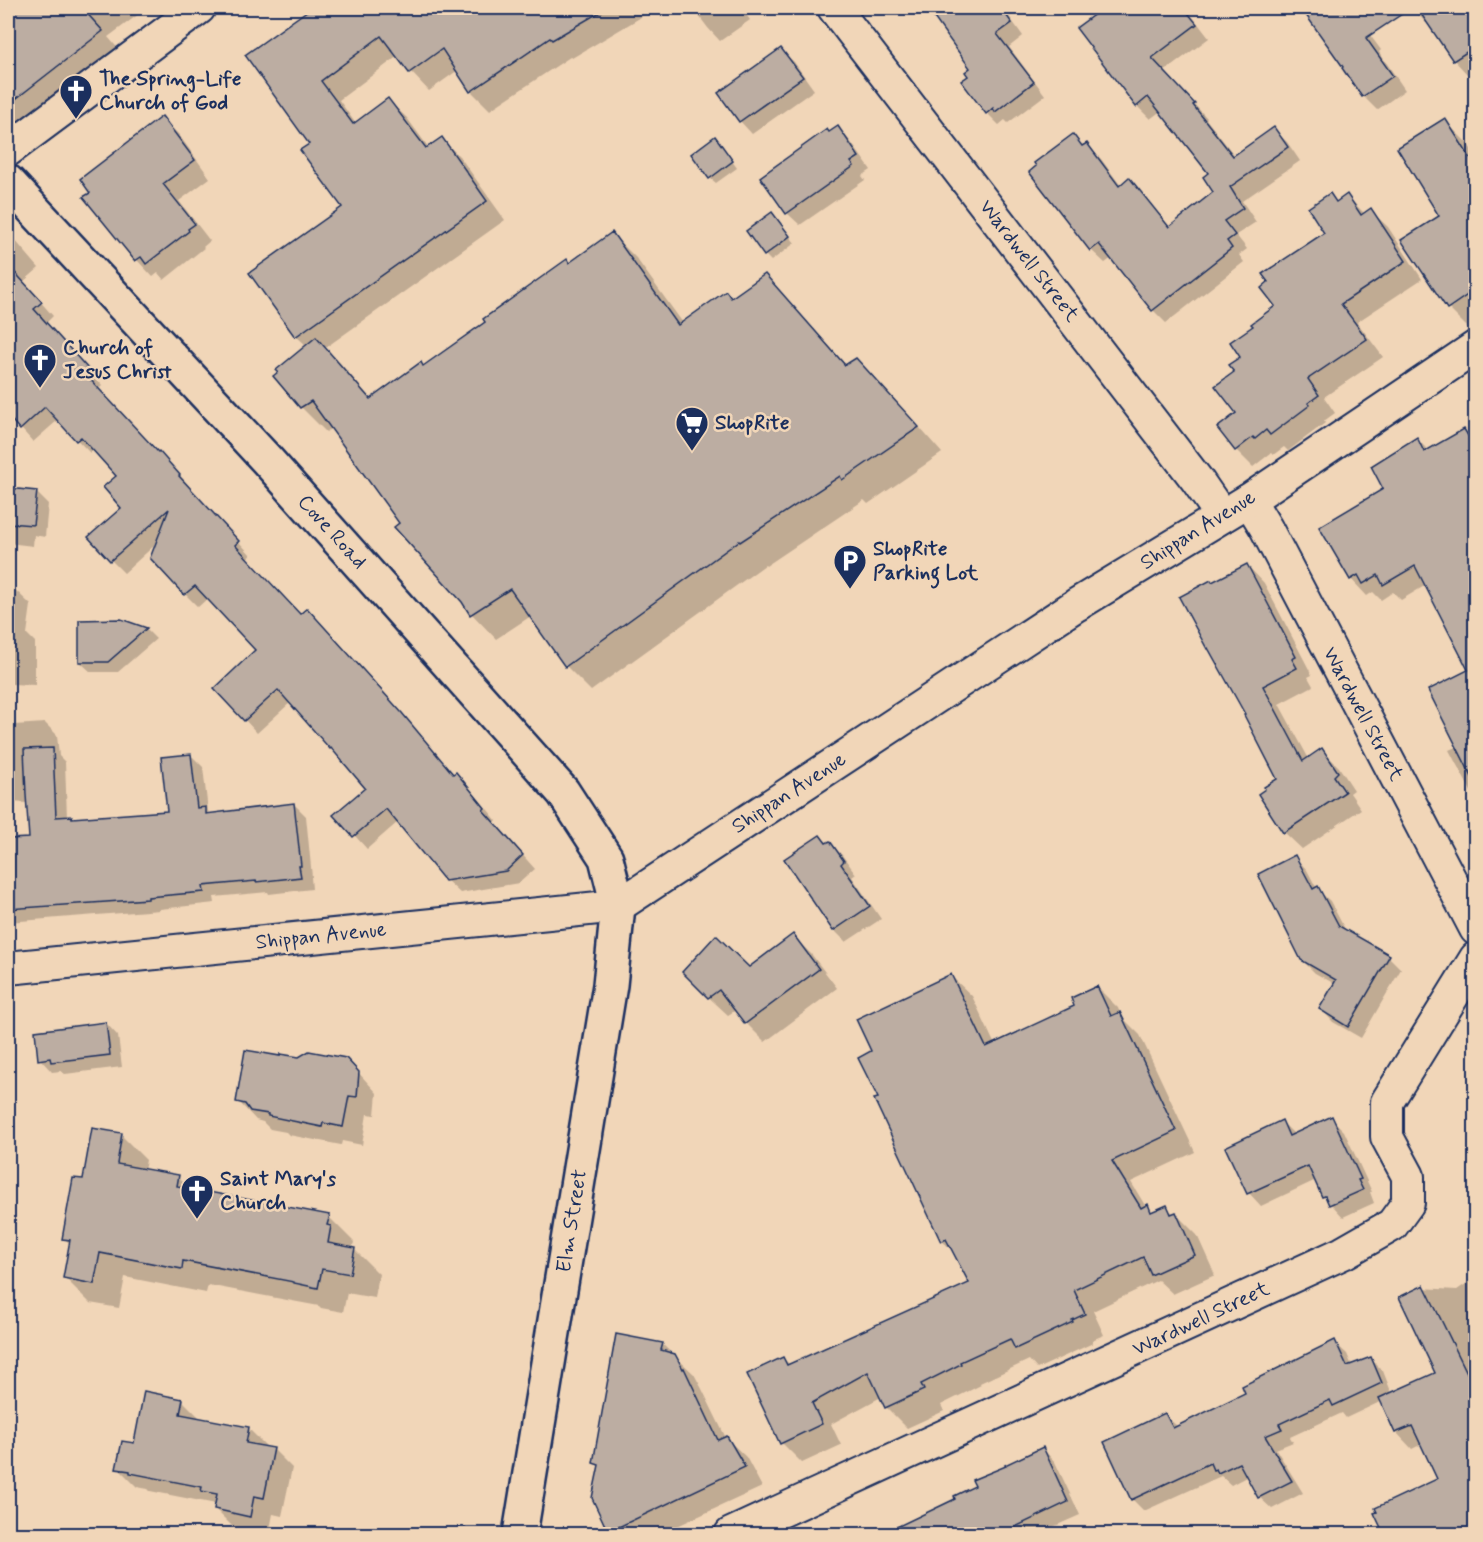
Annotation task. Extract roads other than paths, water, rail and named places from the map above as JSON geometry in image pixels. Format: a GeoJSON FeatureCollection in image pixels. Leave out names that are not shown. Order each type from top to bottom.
{"type":"FeatureCollection","features":[{"type":"Feature","properties":{"kind":"main road","name":"Cove Road"},"geometry":{"type":"LineString","coordinates":[[8,182],[267,460],[563,792],[606,858],[618,906]]}},
{"type":"Feature","properties":{"kind":"main road","name":"Elm Street"},"geometry":{"type":"LineString","coordinates":[[520,1534],[608,997],[618,906]]}},
{"type":"Feature","properties":{"kind":"street"},"geometry":{"type":"LineString","coordinates":[[8,150],[199,8]]}},
{"type":"Feature","properties":{"kind":"street","name":"Wardwell Street"},"geometry":{"type":"LineString","coordinates":[[834,8],[1197,480],[1222,516]]}},
{"type":"Feature","properties":{"kind":"street","name":"Shippan Avenue"},"geometry":{"type":"LineString","coordinates":[[8,968],[618,906],[1076,605],[1249,500],[1476,347]]}},
{"type":"Feature","properties":{"kind":"street","name":"Wardwell Street"},"geometry":{"type":"LineString","coordinates":[[1249,500],[1277,549],[1476,929]]}},
{"type":"Feature","properties":{"kind":"street","name":"Wardwell Street"},"geometry":{"type":"LineString","coordinates":[[731,1534],[1343,1254],[1392,1225],[1408,1203],[1408,1176],[1387,1137],[1387,1102],[1476,958]]}},
{"type":"Feature","properties":{"kind":"place","name":"The Spring-Life Church of God"},"geometry":{"type":"Point","coordinates":[76,120]}},
{"type":"Feature","properties":{"kind":"place","name":"Church of Jesus Christ"},"geometry":{"type":"Point","coordinates":[40,389]}},
{"type":"Feature","properties":{"kind":"place","name":"ShopRite"},"geometry":{"type":"Point","coordinates":[692,452]}},
{"type":"Feature","properties":{"kind":"place","name":"ShopRite Parking Lot"},"geometry":{"type":"Point","coordinates":[850,590]}},
{"type":"Feature","properties":{"kind":"place","name":"Saint Mary's Church"},"geometry":{"type":"Point","coordinates":[197,1220]}}]}
